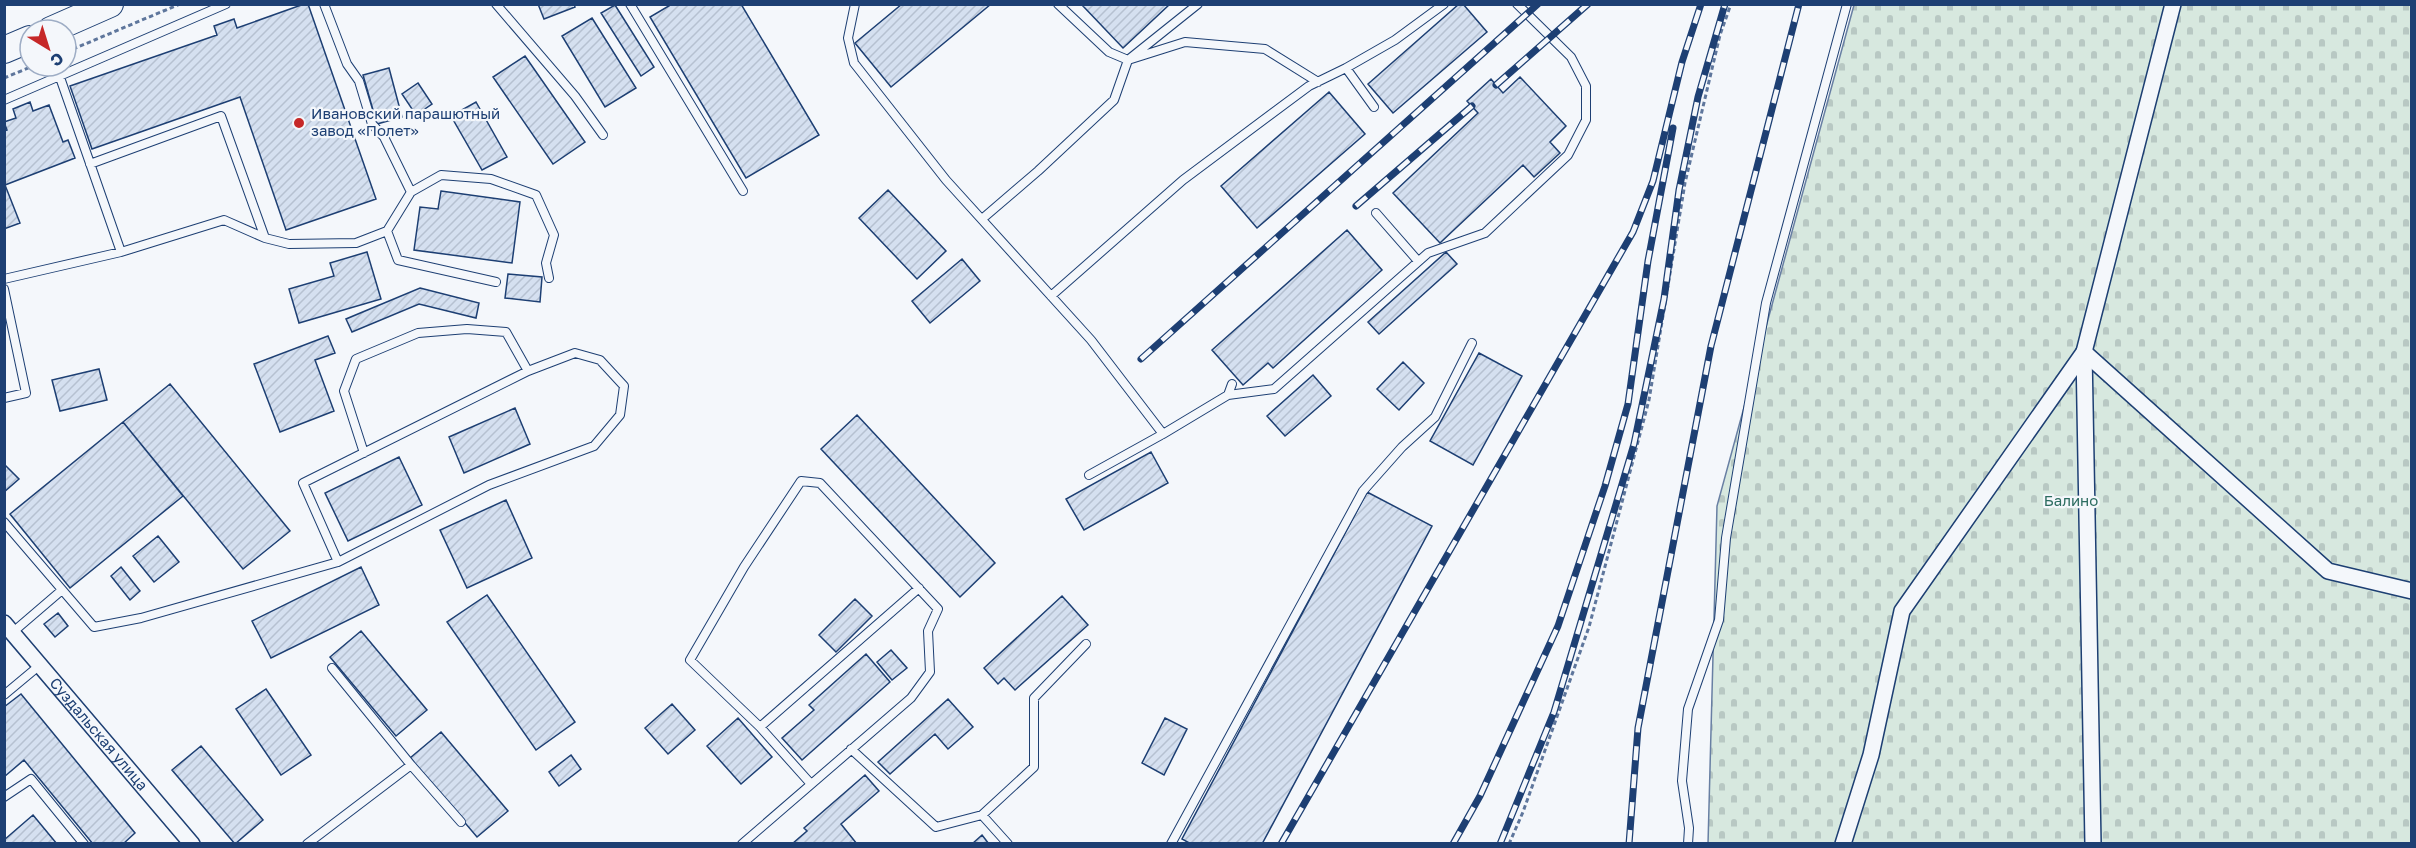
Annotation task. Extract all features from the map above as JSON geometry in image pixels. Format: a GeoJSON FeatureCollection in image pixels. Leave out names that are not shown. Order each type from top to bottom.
{"type":"FeatureCollection","features":[{"type":"Feature","properties":{"kind":"main road"},"geometry":{"type":"LineString","coordinates":[[78,18],[110,4]]}},
{"type":"Feature","properties":{"kind":"main road"},"geometry":{"type":"LineString","coordinates":[[4,50],[18,44]]}},
{"type":"Feature","properties":{"kind":"street"},"geometry":{"type":"LineString","coordinates":[[2093,843],[2084,352],[2173,4]]}},
{"type":"Feature","properties":{"kind":"street"},"geometry":{"type":"LineString","coordinates":[[2084,352],[2328,571],[2412,591]]}},
{"type":"Feature","properties":{"kind":"street"},"geometry":{"type":"LineString","coordinates":[[1843,843],[1871,755],[1902,611],[2084,352]]}},
{"type":"Feature","properties":{"kind":"street","name":"Суздальская улица"},"geometry":{"type":"LineString","coordinates":[[8,628],[192,843]]}},
{"type":"Feature","properties":{"kind":"lane"},"geometry":{"type":"LineString","coordinates":[[78,68],[226,4]]}},
{"type":"Feature","properties":{"kind":"lane"},"geometry":{"type":"LineString","coordinates":[[324,4],[347,64],[359,81],[372,124],[384,137],[411,192]]}},
{"type":"Feature","properties":{"kind":"lane"},"geometry":{"type":"LineString","coordinates":[[496,4],[575,96],[603,135]]}},
{"type":"Feature","properties":{"kind":"lane"},"geometry":{"type":"LineString","coordinates":[[630,4],[742,191]]}},
{"type":"Feature","properties":{"kind":"lane"},"geometry":{"type":"LineString","coordinates":[[855,4],[848,38],[854,63],[946,180],[1091,340],[1163,434]]}},
{"type":"Feature","properties":{"kind":"lane"},"geometry":{"type":"LineString","coordinates":[[1058,4],[1109,52],[1128,60],[1185,42],[1265,49],[1317,82]]}},
{"type":"Feature","properties":{"kind":"lane"},"geometry":{"type":"LineString","coordinates":[[982,219],[1038,171],[1114,100],[1128,60],[1198,4]]}},
{"type":"Feature","properties":{"kind":"lane"},"geometry":{"type":"LineString","coordinates":[[1051,296],[1183,180],[1309,86],[1395,40],[1444,4]]}},
{"type":"Feature","properties":{"kind":"lane"},"geometry":{"type":"LineString","coordinates":[[1089,475],[1228,395],[1274,389],[1428,253],[1485,233],[1568,155],[1586,120],[1586,86],[1571,57],[1517,4]]}},
{"type":"Feature","properties":{"kind":"lane"},"geometry":{"type":"LineString","coordinates":[[1688,843],[1689,828],[1682,780],[1688,709],[1719,620],[1726,538],[1766,303],[1847,4]]}},
{"type":"Feature","properties":{"kind":"lane"},"geometry":{"type":"LineString","coordinates":[[1346,68],[1374,107]]}},
{"type":"Feature","properties":{"kind":"lane"},"geometry":{"type":"LineString","coordinates":[[4,100],[55,78]]}},
{"type":"Feature","properties":{"kind":"lane"},"geometry":{"type":"LineString","coordinates":[[61,78],[121,252]]}},
{"type":"Feature","properties":{"kind":"lane"},"geometry":{"type":"LineString","coordinates":[[90,164],[221,116],[265,238]]}},
{"type":"Feature","properties":{"kind":"lane"},"geometry":{"type":"LineString","coordinates":[[4,279],[121,252],[224,220],[265,238],[289,244],[356,243],[387,231],[411,192],[441,175],[491,178],[536,195],[554,235],[546,263],[549,278]]}},
{"type":"Feature","properties":{"kind":"lane"},"geometry":{"type":"LineString","coordinates":[[1376,213],[1419,261]]}},
{"type":"Feature","properties":{"kind":"lane"},"geometry":{"type":"LineString","coordinates":[[387,231],[398,260],[496,282]]}},
{"type":"Feature","properties":{"kind":"lane"},"geometry":{"type":"LineString","coordinates":[[4,289],[26,393],[4,398]]}},
{"type":"Feature","properties":{"kind":"lane"},"geometry":{"type":"LineString","coordinates":[[364,453],[344,391],[356,359],[418,333],[467,329],[506,332],[528,371]]}},
{"type":"Feature","properties":{"kind":"lane"},"geometry":{"type":"LineString","coordinates":[[1171,843],[1362,491],[1402,447],[1435,417],[1472,343]]}},
{"type":"Feature","properties":{"kind":"lane"},"geometry":{"type":"LineString","coordinates":[[4,522],[93,627],[141,618],[338,562],[489,485],[594,446],[620,415],[624,386],[600,360],[575,353],[528,371],[303,483],[338,562]]}},
{"type":"Feature","properties":{"kind":"lane"},"geometry":{"type":"LineString","coordinates":[[1228,395],[1232,384]]}},
{"type":"Feature","properties":{"kind":"lane"},"geometry":{"type":"LineString","coordinates":[[742,843],[811,784],[851,749],[911,698],[930,672],[928,631],[938,609],[820,483],[801,481],[744,567],[690,660],[760,727],[811,784]]}},
{"type":"Feature","properties":{"kind":"lane"},"geometry":{"type":"LineString","coordinates":[[760,727],[919,588]]}},
{"type":"Feature","properties":{"kind":"lane"},"geometry":{"type":"LineString","coordinates":[[8,628],[62,590]]}},
{"type":"Feature","properties":{"kind":"lane"},"geometry":{"type":"LineString","coordinates":[[851,749],[936,827],[982,816],[1034,767],[1034,698],[1086,644]]}},
{"type":"Feature","properties":{"kind":"lane"},"geometry":{"type":"LineString","coordinates":[[4,695],[40,665]]}},
{"type":"Feature","properties":{"kind":"lane"},"geometry":{"type":"LineString","coordinates":[[332,668],[461,822]]}},
{"type":"Feature","properties":{"kind":"lane"},"geometry":{"type":"LineString","coordinates":[[307,843],[411,765]]}},
{"type":"Feature","properties":{"kind":"lane"},"geometry":{"type":"LineString","coordinates":[[4,797],[30,779],[84,843]]}},
{"type":"Feature","properties":{"kind":"lane"},"geometry":{"type":"LineString","coordinates":[[982,816],[1008,843]]}},
{"type":"Feature","properties":{"kind":"path"},"geometry":{"type":"LineString","coordinates":[[78,47],[180,4]]}},
{"type":"Feature","properties":{"kind":"path"},"geometry":{"type":"LineString","coordinates":[[1509,843],[1523,813],[1589,627],[1649,400],[1685,183],[1720,35],[1731,4]]}},
{"type":"Feature","properties":{"kind":"path"},"geometry":{"type":"LineString","coordinates":[[4,78],[18,72]]}},
{"type":"Feature","properties":{"kind":"green space","name":"Балино"},"geometry":{"type":"Polygon","coordinates":[[[1854,5],[2411,5],[2411,843],[1708,844],[1717,506],[1854,5]]]}},
{"type":"Feature","properties":{"kind":"building","name":"Ивановский парашютный завод «Полет»"},"geometry":{"type":"Polygon","coordinates":[[[308,4],[376,199],[286,230],[240,97],[92,149],[70,86],[217,35],[214,26],[234,19],[237,28],[308,4]]]}},
{"type":"Feature","properties":{"kind":"building"},"geometry":{"type":"Polygon","coordinates":[[[538,4],[574,4],[575,7],[544,19],[538,4]]]}},
{"type":"Feature","properties":{"kind":"building"},"geometry":{"type":"Polygon","coordinates":[[[672,4],[741,4],[819,135],[746,178],[650,17],[672,4]]]}},
{"type":"Feature","properties":{"kind":"building"},"geometry":{"type":"Polygon","coordinates":[[[902,4],[991,4],[891,87],[855,43],[902,4]]]}},
{"type":"Feature","properties":{"kind":"building"},"geometry":{"type":"Polygon","coordinates":[[[1085,4],[1170,4],[1123,48],[1083,6],[1085,4]]]}},
{"type":"Feature","properties":{"kind":"building"},"geometry":{"type":"Polygon","coordinates":[[[1459,4],[1463,4],[1487,32],[1393,113],[1368,84],[1459,4]]]}},
{"type":"Feature","properties":{"kind":"building"},"geometry":{"type":"Polygon","coordinates":[[[615,5],[654,67],[641,76],[601,13],[615,5]]]}},
{"type":"Feature","properties":{"kind":"building"},"geometry":{"type":"Polygon","coordinates":[[[592,18],[636,88],[605,107],[562,36],[592,18]]]}},
{"type":"Feature","properties":{"kind":"building"},"geometry":{"type":"Polygon","coordinates":[[[525,56],[585,142],[553,164],[493,77],[525,56]]]}},
{"type":"Feature","properties":{"kind":"building"},"geometry":{"type":"Polygon","coordinates":[[[389,68],[402,117],[377,124],[363,75],[389,68]]]}},
{"type":"Feature","properties":{"kind":"building"},"geometry":{"type":"Polygon","coordinates":[[[1520,77],[1566,126],[1550,142],[1560,153],[1534,177],[1523,165],[1440,243],[1393,193],[1478,113],[1467,101],[1491,79],[1503,93],[1520,77]]]}},
{"type":"Feature","properties":{"kind":"building"},"geometry":{"type":"Polygon","coordinates":[[[418,83],[432,104],[416,115],[402,94],[418,83]]]}},
{"type":"Feature","properties":{"kind":"building"},"geometry":{"type":"Polygon","coordinates":[[[1329,92],[1365,134],[1257,228],[1221,186],[1329,92]]]}},
{"type":"Feature","properties":{"kind":"building"},"geometry":{"type":"Polygon","coordinates":[[[30,102],[33,111],[49,105],[63,142],[68,140],[75,158],[5,185],[20,223],[4,229],[4,131],[7,130],[4,122],[16,118],[13,109],[30,102]]]}},
{"type":"Feature","properties":{"kind":"building"},"geometry":{"type":"Polygon","coordinates":[[[476,102],[507,157],[482,170],[451,116],[476,102]]]}},
{"type":"Feature","properties":{"kind":"building"},"geometry":{"type":"Polygon","coordinates":[[[888,190],[946,251],[917,279],[859,218],[888,190]]]}},
{"type":"Feature","properties":{"kind":"building"},"geometry":{"type":"Polygon","coordinates":[[[441,191],[520,202],[512,263],[414,250],[420,207],[438,209],[441,191]]]}},
{"type":"Feature","properties":{"kind":"building"},"geometry":{"type":"Polygon","coordinates":[[[1347,230],[1382,270],[1273,368],[1268,363],[1243,385],[1212,350],[1347,230]]]}},
{"type":"Feature","properties":{"kind":"building"},"geometry":{"type":"Polygon","coordinates":[[[367,252],[381,299],[299,323],[289,289],[334,276],[330,263],[367,252]]]}},
{"type":"Feature","properties":{"kind":"building"},"geometry":{"type":"Polygon","coordinates":[[[1446,252],[1457,264],[1379,334],[1368,322],[1446,252]]]}},
{"type":"Feature","properties":{"kind":"building"},"geometry":{"type":"Polygon","coordinates":[[[962,259],[980,281],[930,323],[912,301],[962,259]]]}},
{"type":"Feature","properties":{"kind":"building"},"geometry":{"type":"Polygon","coordinates":[[[508,274],[542,277],[540,302],[505,298],[508,274]]]}},
{"type":"Feature","properties":{"kind":"building"},"geometry":{"type":"Polygon","coordinates":[[[420,288],[479,303],[476,318],[419,304],[352,332],[346,319],[420,288]]]}},
{"type":"Feature","properties":{"kind":"building"},"geometry":{"type":"Polygon","coordinates":[[[328,336],[335,353],[315,360],[334,411],[280,432],[254,364],[328,336]]]}},
{"type":"Feature","properties":{"kind":"building"},"geometry":{"type":"Polygon","coordinates":[[[1479,353],[1522,376],[1473,465],[1430,441],[1479,353]]]}},
{"type":"Feature","properties":{"kind":"building"},"geometry":{"type":"Polygon","coordinates":[[[1403,362],[1424,383],[1399,410],[1377,389],[1403,362]]]}},
{"type":"Feature","properties":{"kind":"building"},"geometry":{"type":"Polygon","coordinates":[[[99,369],[107,400],[60,411],[52,380],[99,369]]]}},
{"type":"Feature","properties":{"kind":"building"},"geometry":{"type":"Polygon","coordinates":[[[1313,375],[1331,396],[1285,436],[1267,416],[1313,375]]]}},
{"type":"Feature","properties":{"kind":"building"},"geometry":{"type":"Polygon","coordinates":[[[170,384],[290,531],[243,569],[123,422],[170,384]]]}},
{"type":"Feature","properties":{"kind":"building"},"geometry":{"type":"Polygon","coordinates":[[[515,408],[530,444],[464,473],[449,437],[515,408]]]}},
{"type":"Feature","properties":{"kind":"building"},"geometry":{"type":"Polygon","coordinates":[[[857,415],[995,563],[960,597],[821,449],[857,415]]]}},
{"type":"Feature","properties":{"kind":"building"},"geometry":{"type":"Polygon","coordinates":[[[123,422],[183,496],[70,588],[10,514],[123,422]]]}},
{"type":"Feature","properties":{"kind":"building"},"geometry":{"type":"Polygon","coordinates":[[[1151,452],[1168,483],[1084,530],[1066,499],[1151,452]]]}},
{"type":"Feature","properties":{"kind":"building"},"geometry":{"type":"Polygon","coordinates":[[[399,457],[422,505],[348,541],[325,493],[399,457]]]}},
{"type":"Feature","properties":{"kind":"building"},"geometry":{"type":"Polygon","coordinates":[[[6,466],[19,479],[4,492],[4,468],[6,466]]]}},
{"type":"Feature","properties":{"kind":"building"},"geometry":{"type":"Polygon","coordinates":[[[1367,492],[1432,526],[1262,844],[1191,844],[1182,839],[1367,492]]]}},
{"type":"Feature","properties":{"kind":"building"},"geometry":{"type":"Polygon","coordinates":[[[506,500],[532,558],[467,588],[440,530],[506,500]]]}},
{"type":"Feature","properties":{"kind":"building"},"geometry":{"type":"Polygon","coordinates":[[[158,536],[179,562],[154,582],[133,556],[158,536]]]}},
{"type":"Feature","properties":{"kind":"building"},"geometry":{"type":"Polygon","coordinates":[[[121,567],[140,591],[130,600],[111,576],[121,567]]]}},
{"type":"Feature","properties":{"kind":"building"},"geometry":{"type":"Polygon","coordinates":[[[361,567],[379,605],[271,658],[252,621],[361,567]]]}},
{"type":"Feature","properties":{"kind":"building"},"geometry":{"type":"Polygon","coordinates":[[[487,595],[575,722],[536,750],[447,622],[487,595]]]}},
{"type":"Feature","properties":{"kind":"building"},"geometry":{"type":"Polygon","coordinates":[[[1062,596],[1088,625],[1015,690],[1004,678],[998,684],[984,668],[1062,596]]]}},
{"type":"Feature","properties":{"kind":"building"},"geometry":{"type":"Polygon","coordinates":[[[855,599],[872,616],[836,652],[819,635],[855,599]]]}},
{"type":"Feature","properties":{"kind":"building"},"geometry":{"type":"Polygon","coordinates":[[[58,613],[68,626],[55,637],[44,624],[58,613]]]}},
{"type":"Feature","properties":{"kind":"building"},"geometry":{"type":"Polygon","coordinates":[[[361,631],[427,710],[396,736],[330,657],[361,631]]]}},
{"type":"Feature","properties":{"kind":"building"},"geometry":{"type":"Polygon","coordinates":[[[891,650],[907,668],[892,680],[877,662],[891,650]]]}},
{"type":"Feature","properties":{"kind":"building"},"geometry":{"type":"Polygon","coordinates":[[[866,654],[890,682],[802,760],[782,738],[814,710],[809,705],[866,654]]]}},
{"type":"Feature","properties":{"kind":"building"},"geometry":{"type":"Polygon","coordinates":[[[266,689],[311,755],[281,775],[236,709],[266,689]]]}},
{"type":"Feature","properties":{"kind":"building"},"geometry":{"type":"Polygon","coordinates":[[[21,694],[135,833],[123,844],[93,844],[24,760],[4,777],[4,707],[21,694]]]}},
{"type":"Feature","properties":{"kind":"building"},"geometry":{"type":"Polygon","coordinates":[[[948,699],[973,727],[948,749],[935,734],[890,774],[878,762],[948,699]]]}},
{"type":"Feature","properties":{"kind":"building"},"geometry":{"type":"Polygon","coordinates":[[[672,704],[695,730],[668,754],[645,728],[672,704]]]}},
{"type":"Feature","properties":{"kind":"building"},"geometry":{"type":"Polygon","coordinates":[[[738,718],[772,757],[741,784],[707,746],[738,718]]]}},
{"type":"Feature","properties":{"kind":"building"},"geometry":{"type":"Polygon","coordinates":[[[1165,718],[1187,729],[1164,775],[1142,763],[1165,718]]]}},
{"type":"Feature","properties":{"kind":"building"},"geometry":{"type":"Polygon","coordinates":[[[441,732],[508,811],[477,837],[410,758],[441,732]]]}},
{"type":"Feature","properties":{"kind":"building"},"geometry":{"type":"Polygon","coordinates":[[[201,746],[263,820],[235,844],[172,770],[201,746]]]}},
{"type":"Feature","properties":{"kind":"building"},"geometry":{"type":"Polygon","coordinates":[[[571,755],[581,769],[559,786],[549,772],[571,755]]]}},
{"type":"Feature","properties":{"kind":"building"},"geometry":{"type":"Polygon","coordinates":[[[865,775],[879,791],[841,824],[857,844],[792,844],[807,831],[804,828],[865,775]]]}},
{"type":"Feature","properties":{"kind":"building"},"geometry":{"type":"Polygon","coordinates":[[[33,815],[57,844],[4,844],[4,840],[33,815]]]}},
{"type":"Feature","properties":{"kind":"building"},"geometry":{"type":"Polygon","coordinates":[[[982,835],[989,844],[972,844],[982,835]]]}},
{"type":"Feature","properties":{"kind":"railway"},"geometry":{"type":"LineString","coordinates":[[1141,359],[1538,4]]}},
{"type":"Feature","properties":{"kind":"railway"},"geometry":{"type":"LineString","coordinates":[[1496,85],[1588,4]]}},
{"type":"Feature","properties":{"kind":"railway"},"geometry":{"type":"LineString","coordinates":[[1281,844],[1633,232],[1653,181],[1682,62],[1701,4]]}},
{"type":"Feature","properties":{"kind":"railway"},"geometry":{"type":"LineString","coordinates":[[1500,844],[1554,712],[1634,444],[1664,299],[1679,190],[1698,97],[1725,4]]}},
{"type":"Feature","properties":{"kind":"railway"},"geometry":{"type":"LineString","coordinates":[[1629,844],[1638,728],[1711,346],[1799,4]]}},
{"type":"Feature","properties":{"kind":"railway"},"geometry":{"type":"LineString","coordinates":[[1356,206],[1472,106]]}},
{"type":"Feature","properties":{"kind":"railway"},"geometry":{"type":"LineString","coordinates":[[1453,844],[1480,796],[1558,626],[1605,486],[1628,404],[1648,261],[1673,128]]}},
{"type":"Feature","properties":{"kind":"place","name":"Ивановский парашютный завод «Полет»"},"geometry":{"type":"Point","coordinates":[299,123]}}]}
